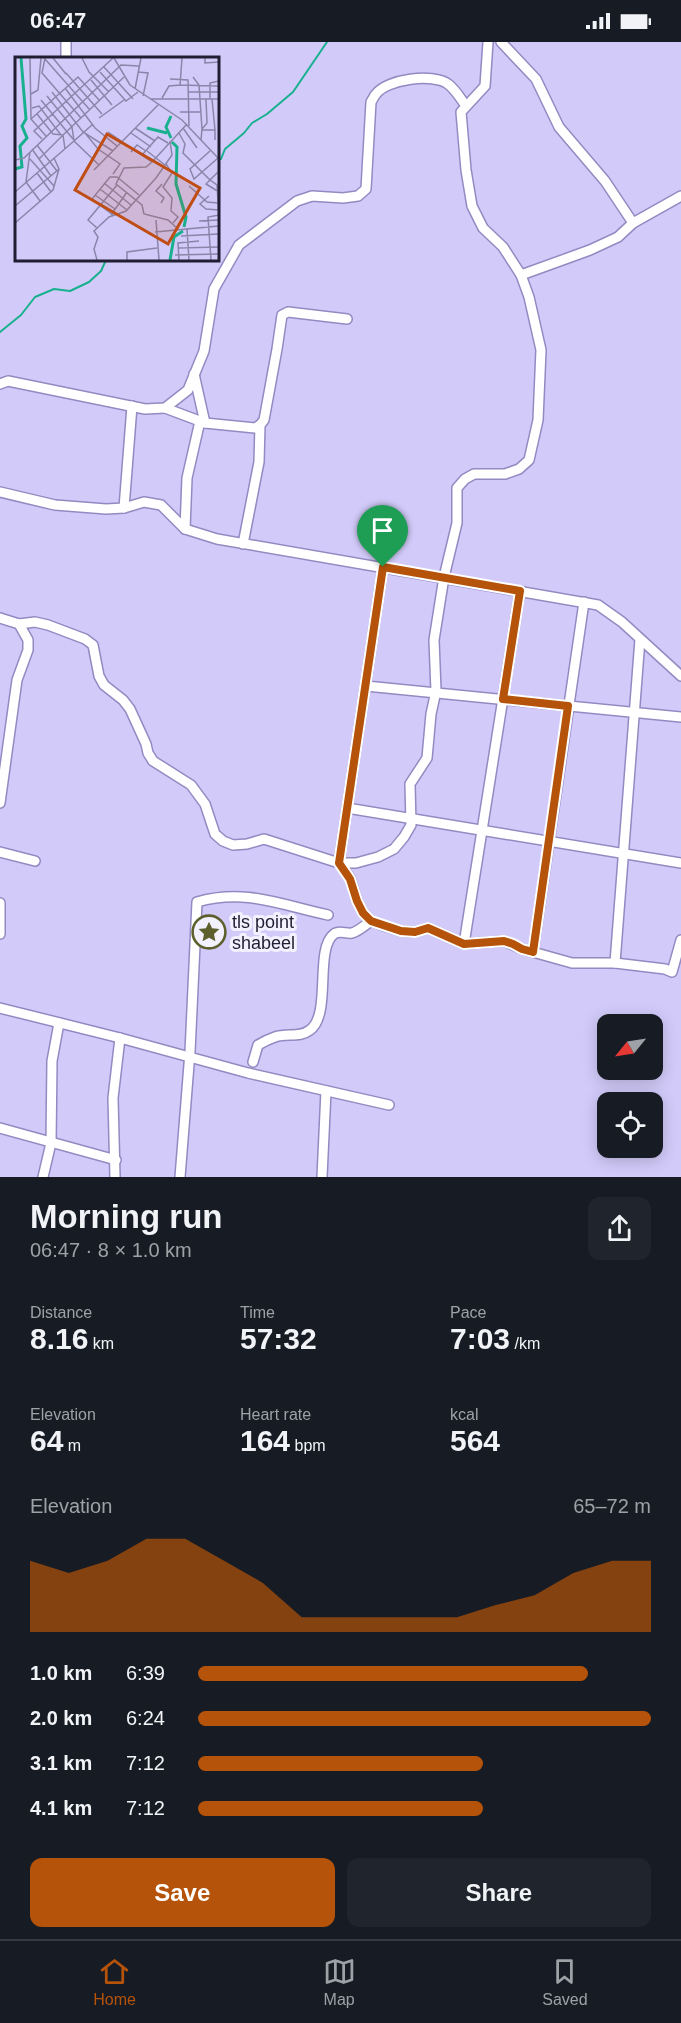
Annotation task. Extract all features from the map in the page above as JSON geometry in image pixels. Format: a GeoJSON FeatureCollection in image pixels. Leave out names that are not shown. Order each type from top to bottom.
{"type":"FeatureCollection","features":[{"type":"Feature","properties":{"kind":"street"},"geometry":{"type":"LineString","coordinates":[[0,618],[19,624],[35,622],[48,625],[86,639],[93,645],[99,676],[104,685],[123,700],[130,709],[153,761],[191,785],[205,804],[215,834],[223,841],[233,844],[264,839],[339,863],[356,863],[378,857],[394,849],[411,825],[410,784],[427,758],[435,693],[435,640],[444,577],[457,523],[457,488],[465,479],[474,474],[505,474],[519,469],[529,460],[538,420],[541,350],[529,297],[521,275],[503,247],[483,228],[472,206],[466,170],[461,112],[485,86],[488,42]]}},
{"type":"Feature","properties":{"kind":"street"},"geometry":{"type":"LineString","coordinates":[[501,42],[536,79],[559,127],[605,181],[633,223]]}},
{"type":"Feature","properties":{"kind":"street"},"geometry":{"type":"LineString","coordinates":[[165,408],[188,390],[204,351],[214,289],[240,245],[297,201],[312,196],[343,198],[358,196],[366,189],[371,102],[376,92],[388,85],[420,78],[434,78],[448,84],[466,106]]}},
{"type":"Feature","properties":{"kind":"street"},"geometry":{"type":"LineString","coordinates":[[521,275],[590,250],[618,237],[633,223],[681,196]]}},
{"type":"Feature","properties":{"kind":"street"},"geometry":{"type":"LineString","coordinates":[[243,544],[259,462],[261,425],[264,420],[278,349],[282,315],[288,312],[347,319]]}},
{"type":"Feature","properties":{"kind":"street"},"geometry":{"type":"LineString","coordinates":[[185,529],[187,478],[202,422],[195,374]]}},
{"type":"Feature","properties":{"kind":"street"},"geometry":{"type":"LineString","coordinates":[[0,384],[8,381],[145,409],[165,408],[202,422],[255,428],[261,425]]}},
{"type":"Feature","properties":{"kind":"street"},"geometry":{"type":"LineString","coordinates":[[124,508],[132,406]]}},
{"type":"Feature","properties":{"kind":"street"},"geometry":{"type":"LineString","coordinates":[[0,492],[55,505],[106,509],[124,508],[144,502],[161,505],[185,529],[216,539],[598,605],[622,622],[681,676]]}},
{"type":"Feature","properties":{"kind":"street"},"geometry":{"type":"LineString","coordinates":[[383,567],[339,863],[350,879],[363,913],[371,921],[401,931],[415,932],[428,928],[464,944],[504,941],[522,949],[572,963],[615,963],[665,969],[672,972],[681,940]]}},
{"type":"Feature","properties":{"kind":"street"},"geometry":{"type":"LineString","coordinates":[[464,944],[520,591]]}},
{"type":"Feature","properties":{"kind":"street"},"geometry":{"type":"LineString","coordinates":[[533,952],[584,602]]}},
{"type":"Feature","properties":{"kind":"street"},"geometry":{"type":"LineString","coordinates":[[0,803],[4,746],[16,680],[28,650],[28,640],[19,624]]}},
{"type":"Feature","properties":{"kind":"street"},"geometry":{"type":"LineString","coordinates":[[615,963],[640,639]]}},
{"type":"Feature","properties":{"kind":"street"},"geometry":{"type":"LineString","coordinates":[[366,686],[681,717]]}},
{"type":"Feature","properties":{"kind":"street"},"geometry":{"type":"LineString","coordinates":[[347,808],[681,863]]}},
{"type":"Feature","properties":{"kind":"street"},"geometry":{"type":"LineString","coordinates":[[0,852],[35,861]]}},
{"type":"Feature","properties":{"kind":"street"},"geometry":{"type":"LineString","coordinates":[[180,1177],[190,1057],[197,902],[218,896],[240,895],[266,899],[328,915]]}},
{"type":"Feature","properties":{"kind":"street"},"geometry":{"type":"LineString","coordinates":[[0,903],[0,934]]}},
{"type":"Feature","properties":{"kind":"street"},"geometry":{"type":"LineString","coordinates":[[254,1062],[258,1045],[276,1036],[300,1035],[311,1029],[317,1022],[321,1008],[324,974],[322,964],[329,940],[333,934],[359,930],[371,921]]}},
{"type":"Feature","properties":{"kind":"street"},"geometry":{"type":"LineString","coordinates":[[0,1008],[248,1073],[389,1105]]}},
{"type":"Feature","properties":{"kind":"street"},"geometry":{"type":"LineString","coordinates":[[43,1177],[51,1143],[51,1069],[59,1023]]}},
{"type":"Feature","properties":{"kind":"street"},"geometry":{"type":"LineString","coordinates":[[116,1177],[113,1098],[120,1038]]}},
{"type":"Feature","properties":{"kind":"street"},"geometry":{"type":"LineString","coordinates":[[322,1177],[326,1091]]}},
{"type":"Feature","properties":{"kind":"street"},"geometry":{"type":"LineString","coordinates":[[0,1128],[116,1160]]}},
{"type":"Feature","properties":{"kind":"waterway"},"geometry":{"type":"LineString","coordinates":[[219,159],[225,149],[252,123],[267,114],[293,92],[327,42]]}},
{"type":"Feature","properties":{"kind":"waterway"},"geometry":{"type":"LineString","coordinates":[[0,332],[21,315],[35,297],[54,289],[70,291],[89,282],[101,271],[106,261]]}},
{"type":"Feature","properties":{"kind":"place","name":"tls point shabeel"},"geometry":{"type":"Point","coordinates":[209,932]}},
{"type":"Feature","properties":{"kind":"route"},"geometry":{"type":"LineString","coordinates":[[383,567],[520,591],[503,699],[568,706],[533,952],[504,941],[464,944],[428,928],[415,932],[401,931],[371,921],[363,913],[350,879],[339,863],[383,567]]}}]}
